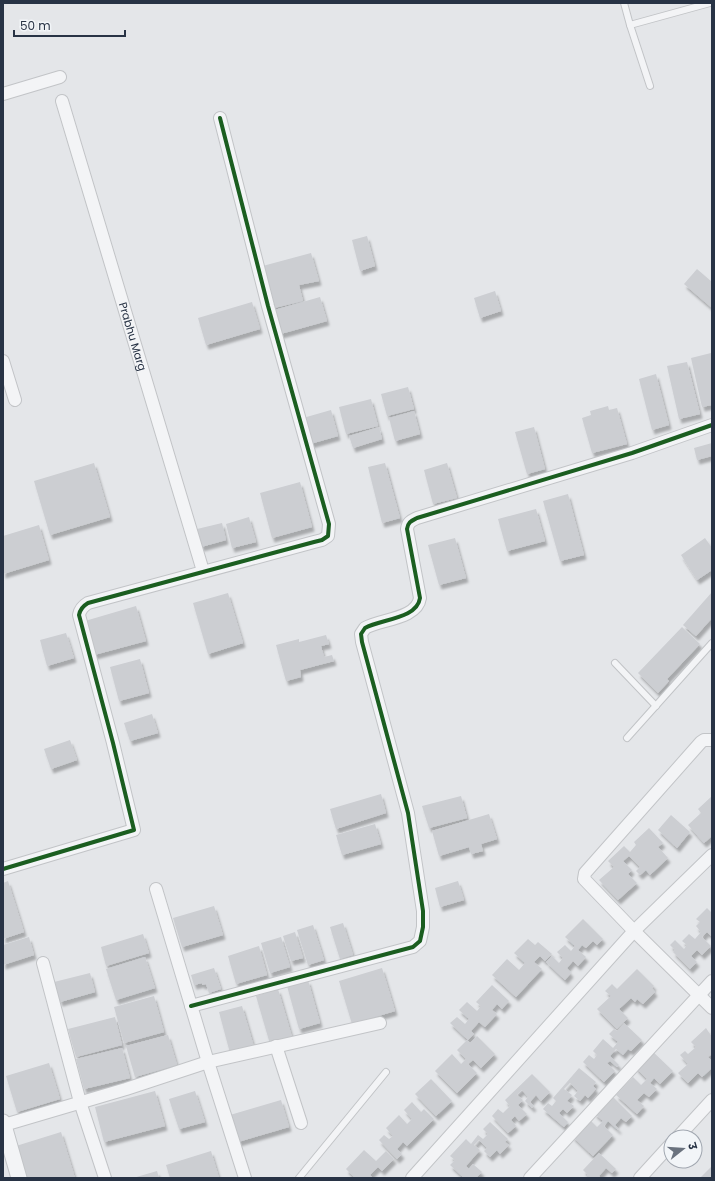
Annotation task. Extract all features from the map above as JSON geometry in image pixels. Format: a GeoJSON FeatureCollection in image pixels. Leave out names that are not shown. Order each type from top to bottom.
{"type":"FeatureCollection","features":[{"type":"Feature","properties":{"kind":"street"},"geometry":{"type":"LineString","coordinates":[[3,94],[60,77]]}},
{"type":"Feature","properties":{"kind":"street","name":"Prabhu Marg"},"geometry":{"type":"LineString","coordinates":[[62,101],[204,571]]}},
{"type":"Feature","properties":{"kind":"street"},"geometry":{"type":"LineString","coordinates":[[3,869],[134,830],[113,743],[79,615],[80,610],[88,603],[322,540],[328,536],[329,524],[268,306],[220,118]]}},
{"type":"Feature","properties":{"kind":"street"},"geometry":{"type":"LineString","coordinates":[[3,361],[15,400]]}},
{"type":"Feature","properties":{"kind":"street"},"geometry":{"type":"LineString","coordinates":[[191,1006],[413,947],[420,941],[424,911],[408,813],[361,634],[365,628],[409,613],[416,608],[419,603],[420,598],[406,529],[408,524],[417,518],[632,452],[712,425]]}},
{"type":"Feature","properties":{"kind":"street"},"geometry":{"type":"LineString","coordinates":[[709,737],[584,876],[586,883],[712,1008]]}},
{"type":"Feature","properties":{"kind":"street"},"geometry":{"type":"LineString","coordinates":[[412,1178],[634,932],[712,855]]}},
{"type":"Feature","properties":{"kind":"street"},"geometry":{"type":"LineString","coordinates":[[156,888],[208,1062],[245,1178]]}},
{"type":"Feature","properties":{"kind":"street"},"geometry":{"type":"LineString","coordinates":[[43,963],[80,1102],[105,1178]]}},
{"type":"Feature","properties":{"kind":"street"},"geometry":{"type":"LineString","coordinates":[[530,1178],[712,981]]}},
{"type":"Feature","properties":{"kind":"street"},"geometry":{"type":"LineString","coordinates":[[19,1178],[3,1123],[126,1089],[208,1062],[380,1023]]}},
{"type":"Feature","properties":{"kind":"street"},"geometry":{"type":"LineString","coordinates":[[276,1046],[301,1123]]}},
{"type":"Feature","properties":{"kind":"street"},"geometry":{"type":"LineString","coordinates":[[685,1129],[712,1100]]}},
{"type":"Feature","properties":{"kind":"street"},"geometry":{"type":"LineString","coordinates":[[640,1178],[663,1153]]}},
{"type":"Feature","properties":{"kind":"lane"},"geometry":{"type":"LineString","coordinates":[[624,3],[650,86]]}},
{"type":"Feature","properties":{"kind":"lane"},"geometry":{"type":"LineString","coordinates":[[630,25],[710,3]]}},
{"type":"Feature","properties":{"kind":"lane"},"geometry":{"type":"LineString","coordinates":[[627,738],[712,643]]}},
{"type":"Feature","properties":{"kind":"lane"},"geometry":{"type":"LineString","coordinates":[[614,664],[656,706]]}},
{"type":"Feature","properties":{"kind":"lane"},"geometry":{"type":"LineString","coordinates":[[299,1178],[386,1072]]}},
{"type":"Feature","properties":{"kind":"building"},"geometry":{"type":"Polygon","coordinates":[[[367,236],[375,266],[360,271],[352,240],[367,236]]]}},
{"type":"Feature","properties":{"kind":"building"},"geometry":{"type":"Polygon","coordinates":[[[311,253],[319,281],[299,285],[303,301],[270,309],[259,267],[311,253]]]}},
{"type":"Feature","properties":{"kind":"building"},"geometry":{"type":"Polygon","coordinates":[[[697,269],[712,282],[712,308],[684,284],[697,269]]]}},
{"type":"Feature","properties":{"kind":"building"},"geometry":{"type":"Polygon","coordinates":[[[495,291],[501,311],[480,318],[474,298],[495,291]]]}},
{"type":"Feature","properties":{"kind":"building"},"geometry":{"type":"Polygon","coordinates":[[[320,297],[327,321],[277,335],[271,311],[320,297]]]}},
{"type":"Feature","properties":{"kind":"building"},"geometry":{"type":"Polygon","coordinates":[[[252,302],[260,329],[206,345],[198,318],[252,302]]]}},
{"type":"Feature","properties":{"kind":"building"},"geometry":{"type":"Polygon","coordinates":[[[711,353],[712,405],[702,407],[691,358],[711,353]]]}},
{"type":"Feature","properties":{"kind":"building"},"geometry":{"type":"Polygon","coordinates":[[[687,362],[700,414],[679,419],[667,366],[687,362]]]}},
{"type":"Feature","properties":{"kind":"building"},"geometry":{"type":"Polygon","coordinates":[[[656,374],[669,425],[652,430],[639,379],[656,374]]]}},
{"type":"Feature","properties":{"kind":"building"},"geometry":{"type":"Polygon","coordinates":[[[408,387],[414,409],[387,416],[381,394],[408,387]]]}},
{"type":"Feature","properties":{"kind":"building"},"geometry":{"type":"Polygon","coordinates":[[[371,399],[378,426],[346,434],[339,407],[371,399]]]}},
{"type":"Feature","properties":{"kind":"building"},"geometry":{"type":"Polygon","coordinates":[[[608,406],[609,410],[617,408],[627,444],[592,453],[582,418],[591,415],[590,411],[608,406]]]}},
{"type":"Feature","properties":{"kind":"building"},"geometry":{"type":"Polygon","coordinates":[[[331,410],[338,436],[310,444],[303,418],[331,410]]]}},
{"type":"Feature","properties":{"kind":"building"},"geometry":{"type":"Polygon","coordinates":[[[414,411],[420,434],[395,441],[389,418],[414,411]]]}},
{"type":"Feature","properties":{"kind":"building"},"geometry":{"type":"Polygon","coordinates":[[[379,427],[382,439],[353,448],[349,436],[379,427]]]}},
{"type":"Feature","properties":{"kind":"building"},"geometry":{"type":"Polygon","coordinates":[[[534,427],[545,469],[527,474],[515,432],[534,427]]]}},
{"type":"Feature","properties":{"kind":"building"},"geometry":{"type":"Polygon","coordinates":[[[712,443],[712,456],[697,460],[694,448],[712,443]]]}},
{"type":"Feature","properties":{"kind":"building"},"geometry":{"type":"Polygon","coordinates":[[[94,463],[110,517],[50,535],[34,481],[94,463]]]}},
{"type":"Feature","properties":{"kind":"building"},"geometry":{"type":"Polygon","coordinates":[[[385,463],[400,518],[382,523],[368,467],[385,463]]]}},
{"type":"Feature","properties":{"kind":"building"},"geometry":{"type":"Polygon","coordinates":[[[447,463],[457,498],[433,504],[424,470],[447,463]]]}},
{"type":"Feature","properties":{"kind":"building"},"geometry":{"type":"Polygon","coordinates":[[[300,482],[312,527],[272,538],[260,493],[300,482]]]}},
{"type":"Feature","properties":{"kind":"building"},"geometry":{"type":"Polygon","coordinates":[[[568,494],[584,555],[560,561],[543,501],[568,494]]]}},
{"type":"Feature","properties":{"kind":"building"},"geometry":{"type":"Polygon","coordinates":[[[536,509],[545,541],[507,551],[498,519],[536,509]]]}},
{"type":"Feature","properties":{"kind":"building"},"geometry":{"type":"Polygon","coordinates":[[[249,517],[256,542],[232,548],[226,524],[249,517]]]}},
{"type":"Feature","properties":{"kind":"building"},"geometry":{"type":"Polygon","coordinates":[[[222,523],[226,540],[201,547],[197,529],[222,523]]]}},
{"type":"Feature","properties":{"kind":"building"},"geometry":{"type":"Polygon","coordinates":[[[39,525],[49,560],[3,574],[3,536],[39,525]]]}},
{"type":"Feature","properties":{"kind":"building"},"geometry":{"type":"Polygon","coordinates":[[[455,538],[466,578],[439,585],[428,545],[455,538]]]}},
{"type":"Feature","properties":{"kind":"building"},"geometry":{"type":"Polygon","coordinates":[[[705,538],[712,548],[712,570],[697,580],[681,555],[705,538]]]}},
{"type":"Feature","properties":{"kind":"building"},"geometry":{"type":"Polygon","coordinates":[[[712,592],[712,618],[696,636],[683,625],[712,592]]]}},
{"type":"Feature","properties":{"kind":"building"},"geometry":{"type":"Polygon","coordinates":[[[228,593],[243,643],[208,654],[193,603],[228,593]]]}},
{"type":"Feature","properties":{"kind":"building"},"geometry":{"type":"Polygon","coordinates":[[[136,606],[146,641],[94,655],[85,621],[136,606]]]}},
{"type":"Feature","properties":{"kind":"building"},"geometry":{"type":"Polygon","coordinates":[[[682,627],[700,644],[667,679],[669,681],[658,693],[638,673],[682,627]]]}},
{"type":"Feature","properties":{"kind":"building"},"geometry":{"type":"Polygon","coordinates":[[[66,633],[74,658],[47,666],[40,640],[66,633]]]}},
{"type":"Feature","properties":{"kind":"building"},"geometry":{"type":"Polygon","coordinates":[[[326,635],[329,644],[321,646],[324,657],[332,655],[334,661],[300,670],[301,677],[286,681],[276,645],[299,639],[299,642],[326,635]]]}},
{"type":"Feature","properties":{"kind":"building"},"geometry":{"type":"Polygon","coordinates":[[[140,659],[149,693],[119,701],[110,667],[140,659]]]}},
{"type":"Feature","properties":{"kind":"building"},"geometry":{"type":"Polygon","coordinates":[[[152,714],[158,733],[130,741],[124,723],[152,714]]]}},
{"type":"Feature","properties":{"kind":"building"},"geometry":{"type":"Polygon","coordinates":[[[70,740],[77,760],[51,769],[44,749],[70,740]]]}},
{"type":"Feature","properties":{"kind":"building"},"geometry":{"type":"Polygon","coordinates":[[[381,794],[386,813],[336,829],[330,809],[381,794]]]}},
{"type":"Feature","properties":{"kind":"building"},"geometry":{"type":"Polygon","coordinates":[[[461,796],[467,818],[429,828],[422,806],[461,796]]]}},
{"type":"Feature","properties":{"kind":"building"},"geometry":{"type":"Polygon","coordinates":[[[712,796],[712,836],[704,843],[688,825],[701,813],[698,809],[712,796]]]}},
{"type":"Feature","properties":{"kind":"building"},"geometry":{"type":"Polygon","coordinates":[[[489,814],[497,839],[481,844],[483,851],[471,854],[469,847],[439,856],[432,831],[489,814]]]}},
{"type":"Feature","properties":{"kind":"building"},"geometry":{"type":"Polygon","coordinates":[[[671,815],[690,832],[677,848],[658,830],[671,815]]]}},
{"type":"Feature","properties":{"kind":"building"},"geometry":{"type":"Polygon","coordinates":[[[375,824],[381,844],[342,855],[336,835],[375,824]]]}},
{"type":"Feature","properties":{"kind":"building"},"geometry":{"type":"Polygon","coordinates":[[[649,828],[663,843],[658,847],[668,858],[650,875],[646,870],[640,875],[636,871],[640,867],[629,856],[623,861],[632,870],[628,874],[637,883],[618,900],[599,880],[614,867],[608,861],[624,846],[630,852],[636,845],[634,842],[649,828]]]}},
{"type":"Feature","properties":{"kind":"building"},"geometry":{"type":"Polygon","coordinates":[[[8,881],[24,932],[3,939],[3,883],[8,881]]]}},
{"type":"Feature","properties":{"kind":"building"},"geometry":{"type":"Polygon","coordinates":[[[458,881],[464,900],[440,907],[435,888],[458,881]]]}},
{"type":"Feature","properties":{"kind":"building"},"geometry":{"type":"Polygon","coordinates":[[[214,906],[223,935],[182,947],[173,918],[214,906]]]}},
{"type":"Feature","properties":{"kind":"building"},"geometry":{"type":"Polygon","coordinates":[[[707,908],[712,913],[712,937],[707,932],[702,937],[711,946],[702,955],[697,950],[691,956],[697,962],[690,969],[673,952],[675,950],[670,945],[675,940],[684,949],[687,945],[682,941],[689,934],[695,939],[701,932],[696,926],[700,922],[696,919],[707,908]]]}},
{"type":"Feature","properties":{"kind":"building"},"geometry":{"type":"Polygon","coordinates":[[[583,919],[603,939],[597,945],[593,941],[586,948],[582,945],[578,950],[586,957],[578,966],[573,961],[567,968],[571,973],[565,980],[546,962],[552,956],[559,963],[563,958],[557,952],[565,945],[571,951],[575,946],[565,937],[583,919]]]}},
{"type":"Feature","properties":{"kind":"building"},"geometry":{"type":"Polygon","coordinates":[[[343,923],[353,955],[340,959],[330,927],[343,923]]]}},
{"type":"Feature","properties":{"kind":"building"},"geometry":{"type":"Polygon","coordinates":[[[313,925],[324,960],[308,965],[297,930],[313,925]]]}},
{"type":"Feature","properties":{"kind":"building"},"geometry":{"type":"Polygon","coordinates":[[[295,932],[303,958],[291,961],[283,936],[295,932]]]}},
{"type":"Feature","properties":{"kind":"building"},"geometry":{"type":"Polygon","coordinates":[[[143,934],[149,953],[106,966],[101,947],[143,934]]]}},
{"type":"Feature","properties":{"kind":"building"},"geometry":{"type":"Polygon","coordinates":[[[29,937],[34,955],[3,965],[3,945],[29,937]]]}},
{"type":"Feature","properties":{"kind":"building"},"geometry":{"type":"Polygon","coordinates":[[[281,937],[290,967],[270,973],[261,943],[281,937]]]}},
{"type":"Feature","properties":{"kind":"building"},"geometry":{"type":"Polygon","coordinates":[[[528,939],[535,945],[538,942],[552,954],[545,961],[540,956],[534,962],[542,969],[516,997],[492,975],[507,959],[519,970],[525,963],[514,953],[528,939]]]}},
{"type":"Feature","properties":{"kind":"building"},"geometry":{"type":"Polygon","coordinates":[[[259,946],[267,975],[236,984],[228,956],[259,946]]]}},
{"type":"Feature","properties":{"kind":"building"},"geometry":{"type":"Polygon","coordinates":[[[145,957],[155,988],[116,1000],[106,969],[145,957]]]}},
{"type":"Feature","properties":{"kind":"building"},"geometry":{"type":"Polygon","coordinates":[[[214,968],[221,989],[209,993],[206,984],[202,985],[202,983],[194,985],[191,975],[214,968]]]}},
{"type":"Feature","properties":{"kind":"building"},"geometry":{"type":"Polygon","coordinates":[[[382,968],[395,1011],[352,1024],[339,981],[382,968]]]}},
{"type":"Feature","properties":{"kind":"building"},"geometry":{"type":"Polygon","coordinates":[[[637,969],[654,986],[652,988],[655,992],[643,1004],[637,999],[635,1002],[631,998],[619,1009],[628,1018],[617,1029],[597,1009],[611,996],[605,991],[612,984],[617,989],[637,969]]]}},
{"type":"Feature","properties":{"kind":"building"},"geometry":{"type":"Polygon","coordinates":[[[90,973],[95,992],[60,1002],[54,982],[90,973]]]}},
{"type":"Feature","properties":{"kind":"building"},"geometry":{"type":"Polygon","coordinates":[[[308,980],[320,1023],[299,1029],[287,986],[308,980]]]}},
{"type":"Feature","properties":{"kind":"building"},"geometry":{"type":"Polygon","coordinates":[[[492,985],[509,1001],[502,1009],[497,1004],[492,1010],[497,1014],[485,1027],[479,1022],[471,1031],[474,1034],[468,1040],[450,1023],[457,1017],[465,1024],[469,1019],[459,1010],[467,1002],[477,1011],[481,1006],[476,1002],[492,985]]]}},
{"type":"Feature","properties":{"kind":"building"},"geometry":{"type":"Polygon","coordinates":[[[278,989],[292,1037],[270,1044],[256,996],[278,989]]]}},
{"type":"Feature","properties":{"kind":"building"},"geometry":{"type":"Polygon","coordinates":[[[154,996],[164,1032],[124,1043],[114,1007],[154,996]]]}},
{"type":"Feature","properties":{"kind":"building"},"geometry":{"type":"Polygon","coordinates":[[[242,1006],[254,1047],[230,1053],[219,1012],[242,1006]]]}},
{"type":"Feature","properties":{"kind":"building"},"geometry":{"type":"Polygon","coordinates":[[[115,1017],[122,1045],[76,1057],[68,1029],[115,1017]]]}},
{"type":"Feature","properties":{"kind":"building"},"geometry":{"type":"Polygon","coordinates":[[[624,1023],[642,1040],[631,1051],[628,1049],[623,1055],[616,1049],[610,1056],[619,1065],[617,1067],[610,1061],[607,1063],[615,1071],[604,1082],[583,1062],[589,1055],[594,1059],[597,1055],[593,1051],[603,1039],[613,1048],[618,1042],[609,1034],[614,1029],[617,1031],[624,1023]]]}},
{"type":"Feature","properties":{"kind":"building"},"geometry":{"type":"Polygon","coordinates":[[[706,1028],[712,1037],[712,1054],[708,1057],[712,1061],[712,1068],[702,1077],[698,1073],[688,1083],[678,1073],[688,1064],[680,1055],[685,1051],[688,1054],[696,1047],[691,1042],[706,1028]]]}},
{"type":"Feature","properties":{"kind":"building"},"geometry":{"type":"Polygon","coordinates":[[[168,1035],[177,1065],[135,1077],[126,1046],[168,1035]]]}},
{"type":"Feature","properties":{"kind":"building"},"geometry":{"type":"Polygon","coordinates":[[[477,1036],[495,1054],[481,1068],[473,1060],[468,1064],[477,1073],[457,1093],[435,1071],[452,1054],[461,1064],[466,1059],[457,1050],[467,1040],[470,1043],[477,1036]]]}},
{"type":"Feature","properties":{"kind":"building"},"geometry":{"type":"Polygon","coordinates":[[[122,1048],[130,1078],[84,1089],[76,1059],[122,1048]]]}},
{"type":"Feature","properties":{"kind":"building"},"geometry":{"type":"Polygon","coordinates":[[[651,1050],[673,1071],[660,1084],[654,1078],[650,1083],[657,1089],[649,1097],[644,1093],[637,1100],[644,1106],[637,1114],[616,1095],[633,1077],[641,1085],[647,1079],[635,1067],[651,1050]]]}},
{"type":"Feature","properties":{"kind":"building"},"geometry":{"type":"Polygon","coordinates":[[[49,1063],[60,1099],[17,1112],[6,1076],[49,1063]]]}},
{"type":"Feature","properties":{"kind":"building"},"geometry":{"type":"Polygon","coordinates":[[[579,1068],[596,1082],[593,1086],[596,1089],[588,1098],[585,1095],[580,1101],[574,1096],[578,1091],[570,1083],[564,1089],[572,1095],[567,1101],[574,1106],[567,1113],[563,1109],[559,1113],[568,1122],[564,1127],[543,1109],[548,1103],[552,1106],[556,1101],[553,1098],[579,1068]]]}},
{"type":"Feature","properties":{"kind":"building"},"geometry":{"type":"Polygon","coordinates":[[[532,1074],[550,1092],[541,1101],[536,1095],[530,1102],[534,1106],[532,1108],[525,1101],[528,1097],[522,1090],[517,1095],[523,1100],[518,1105],[527,1114],[519,1121],[515,1116],[511,1120],[516,1126],[508,1133],[492,1116],[498,1109],[503,1113],[510,1106],[505,1100],[532,1074]]]}},
{"type":"Feature","properties":{"kind":"building"},"geometry":{"type":"Polygon","coordinates":[[[431,1079],[452,1101],[436,1116],[415,1094],[431,1079]]]}},
{"type":"Feature","properties":{"kind":"building"},"geometry":{"type":"Polygon","coordinates":[[[155,1091],[165,1126],[104,1142],[95,1107],[155,1091]]]}},
{"type":"Feature","properties":{"kind":"building"},"geometry":{"type":"Polygon","coordinates":[[[195,1091],[205,1122],[179,1129],[169,1099],[195,1091]]]}},
{"type":"Feature","properties":{"kind":"building"},"geometry":{"type":"Polygon","coordinates":[[[611,1095],[632,1116],[626,1122],[621,1118],[615,1125],[619,1129],[618,1130],[608,1121],[604,1126],[613,1135],[593,1156],[572,1136],[589,1119],[597,1127],[603,1121],[594,1113],[611,1095]]]}},
{"type":"Feature","properties":{"kind":"building"},"geometry":{"type":"Polygon","coordinates":[[[281,1100],[289,1127],[238,1142],[230,1115],[281,1100]]]}},
{"type":"Feature","properties":{"kind":"building"},"geometry":{"type":"Polygon","coordinates":[[[412,1102],[421,1112],[424,1109],[434,1119],[407,1146],[403,1142],[397,1149],[402,1154],[397,1159],[379,1140],[384,1135],[389,1139],[393,1136],[386,1128],[399,1115],[407,1124],[412,1119],[404,1110],[412,1102]]]}},
{"type":"Feature","properties":{"kind":"building"},"geometry":{"type":"Polygon","coordinates":[[[490,1122],[508,1139],[505,1142],[509,1145],[500,1154],[497,1150],[490,1157],[484,1151],[487,1148],[479,1140],[474,1145],[480,1150],[466,1166],[469,1169],[473,1164],[482,1172],[476,1178],[464,1178],[450,1165],[455,1160],[450,1156],[466,1139],[471,1144],[478,1135],[483,1139],[488,1134],[483,1129],[490,1122]]]}},
{"type":"Feature","properties":{"kind":"building"},"geometry":{"type":"Polygon","coordinates":[[[61,1132],[75,1178],[26,1178],[16,1146],[61,1132]]]}},
{"type":"Feature","properties":{"kind":"building"},"geometry":{"type":"Polygon","coordinates":[[[364,1150],[376,1161],[386,1151],[394,1159],[382,1171],[378,1167],[370,1175],[373,1178],[355,1178],[346,1169],[364,1150]]]}},
{"type":"Feature","properties":{"kind":"building"},"geometry":{"type":"Polygon","coordinates":[[[211,1151],[219,1178],[170,1178],[166,1165],[211,1151]]]}},
{"type":"Feature","properties":{"kind":"building"},"geometry":{"type":"Polygon","coordinates":[[[599,1153],[616,1169],[612,1173],[606,1168],[599,1176],[601,1178],[585,1178],[588,1175],[583,1170],[599,1153]]]}},
{"type":"Feature","properties":{"kind":"building"},"geometry":{"type":"Polygon","coordinates":[[[712,1166],[712,1178],[701,1177],[712,1166]]]}},
{"type":"Feature","properties":{"kind":"building"},"geometry":{"type":"Polygon","coordinates":[[[157,1171],[159,1178],[133,1178],[157,1171]]]}},
{"type":"Feature","properties":{"kind":"cycle path"},"geometry":{"type":"LineString","coordinates":[[3,869],[134,830],[113,743],[79,615],[83,607],[88,603],[322,540],[328,536],[329,524],[268,306],[220,118]]}},
{"type":"Feature","properties":{"kind":"cycle path"},"geometry":{"type":"LineString","coordinates":[[191,1006],[413,947],[420,941],[423,927],[423,911],[408,813],[361,634],[365,628],[397,618],[412,610],[417,605],[420,598],[407,529],[410,522],[417,518],[632,453],[712,425]]}}]}
